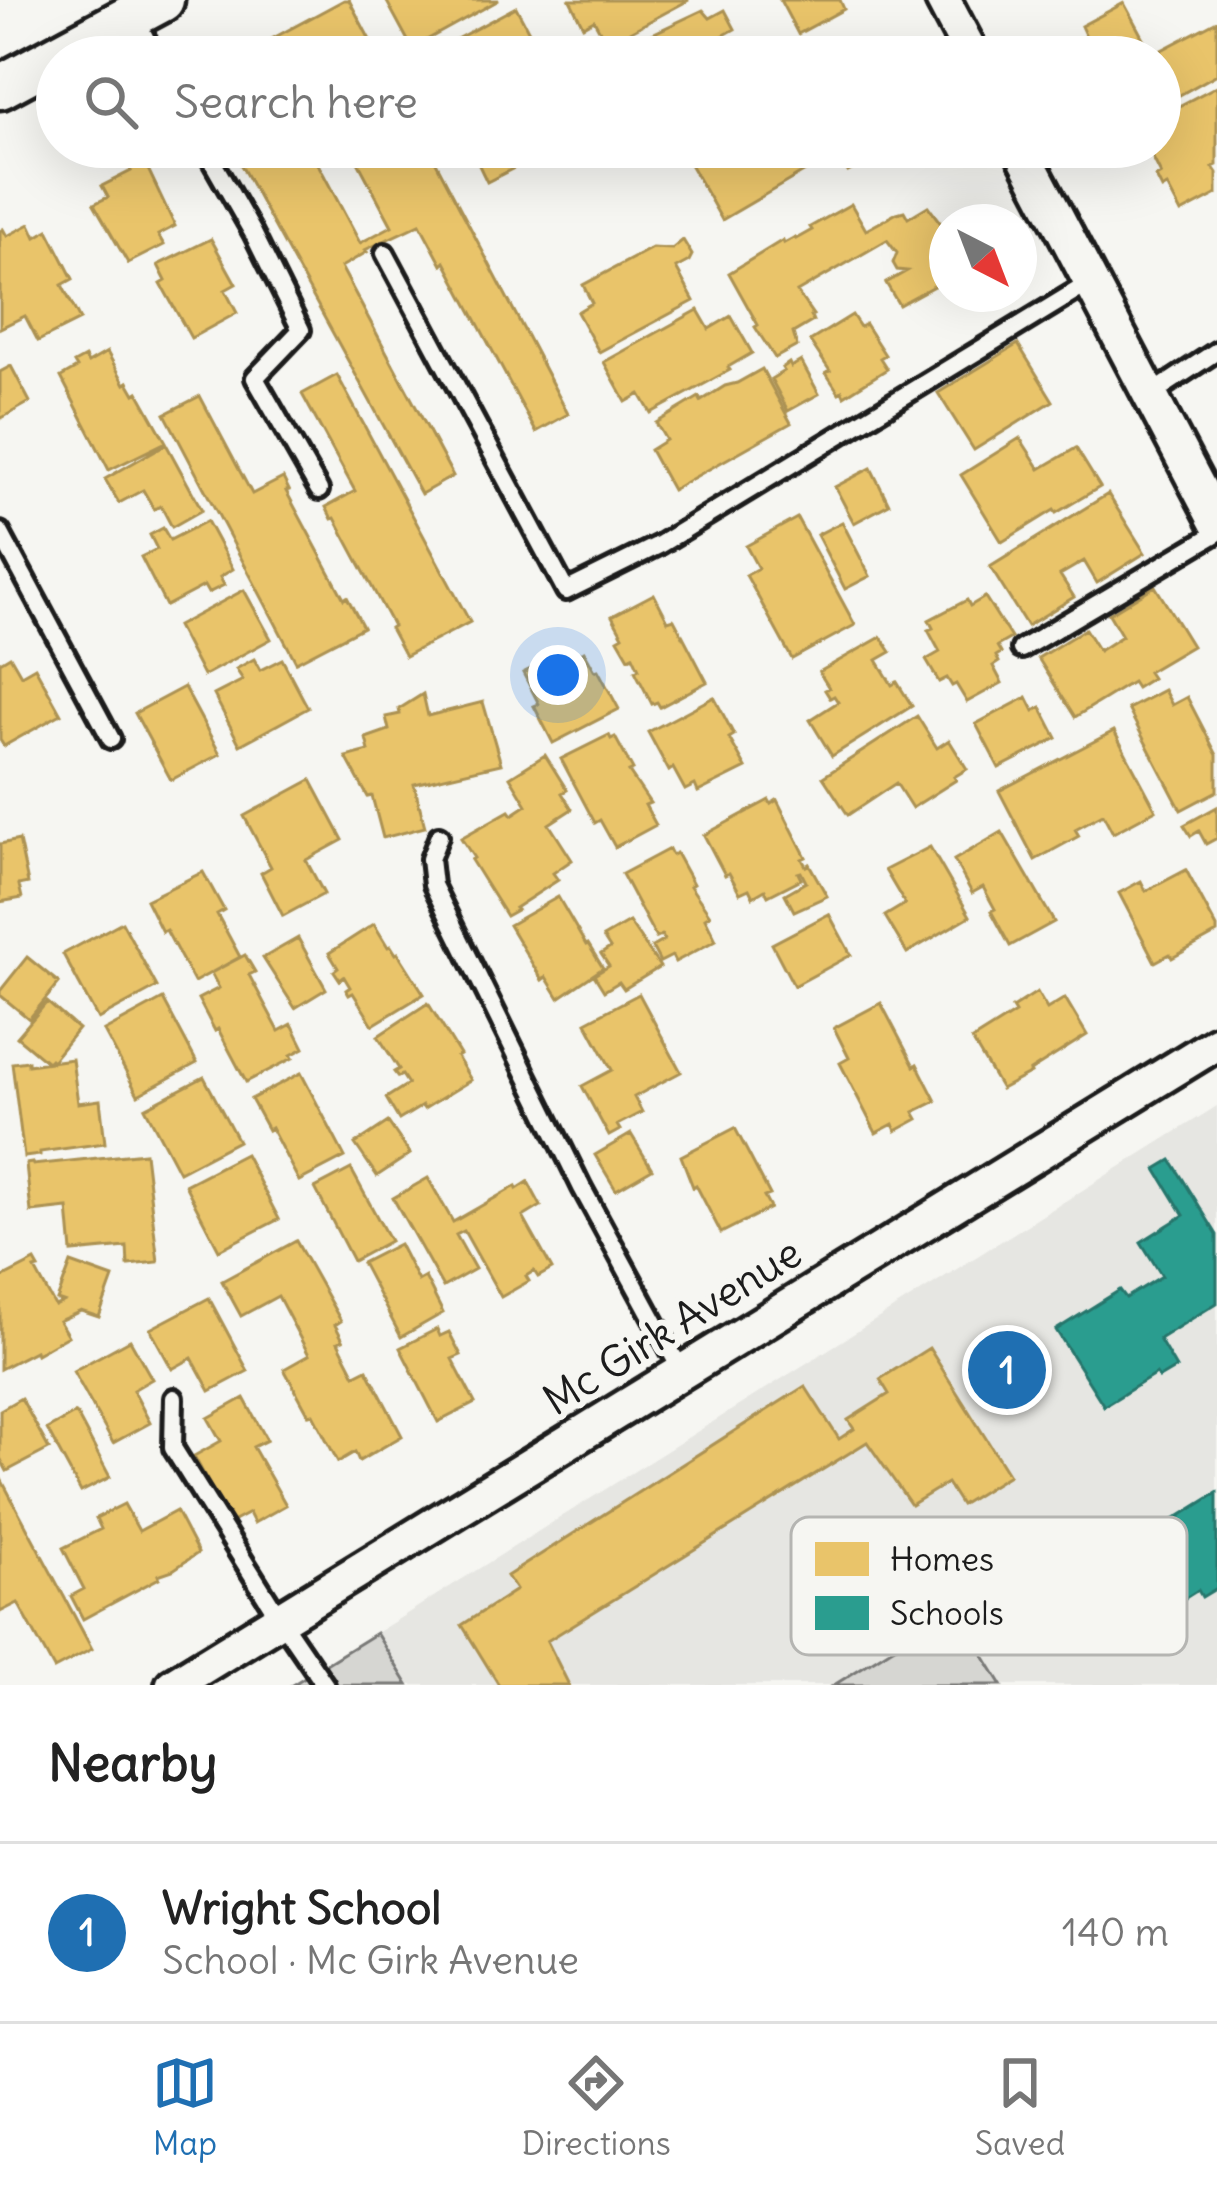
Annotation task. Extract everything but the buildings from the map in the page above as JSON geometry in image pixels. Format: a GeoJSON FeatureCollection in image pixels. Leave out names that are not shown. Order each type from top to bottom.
{"type":"FeatureCollection","features":[{"type":"Feature","properties":{"kind":"street"},"geometry":{"type":"LineString","coordinates":[[943,0],[962,36]]}},
{"type":"Feature","properties":{"kind":"street"},"geometry":{"type":"LineString","coordinates":[[96,36],[148,8]]}},
{"type":"Feature","properties":{"kind":"street"},"geometry":{"type":"LineString","coordinates":[[0,87],[36,68]]}},
{"type":"Feature","properties":{"kind":"street"},"geometry":{"type":"LineString","coordinates":[[1031,168],[1217,524]]}},
{"type":"Feature","properties":{"kind":"street","name":"Mc Girk Avenue"},"geometry":{"type":"LineString","coordinates":[[173,1685],[1217,1043]]}},
{"type":"Feature","properties":{"kind":"lane"},"geometry":{"type":"LineString","coordinates":[[216,168],[301,330],[255,378],[320,490]]}},
{"type":"Feature","properties":{"kind":"lane"},"geometry":{"type":"LineString","coordinates":[[386,253],[566,591],[659,545],[1091,282]]}},
{"type":"Feature","properties":{"kind":"lane"},"geometry":{"type":"LineString","coordinates":[[1150,394],[1217,351]]}},
{"type":"Feature","properties":{"kind":"lane"},"geometry":{"type":"LineString","coordinates":[[0,532],[111,739]]}},
{"type":"Feature","properties":{"kind":"lane"},"geometry":{"type":"LineString","coordinates":[[1021,650],[1217,533]]}},
{"type":"Feature","properties":{"kind":"lane"},"geometry":{"type":"LineString","coordinates":[[439,836],[430,859],[434,885],[582,1188],[682,1372]]}},
{"type":"Feature","properties":{"kind":"lane"},"geometry":{"type":"LineString","coordinates":[[174,1398],[173,1448],[325,1685]]}},
{"type":"Feature","properties":{"kind":"shaded area"},"geometry":{"type":"Polygon","coordinates":[[[1217,1106],[1217,1685],[408,1685],[376,1633],[1217,1106]]]}},
{"type":"Feature","properties":{"kind":"shaded area"},"geometry":{"type":"Polygon","coordinates":[[[376,1633],[408,1685],[292,1685],[376,1633]]]}},
{"type":"Feature","properties":{"kind":"shaded area"},"geometry":{"type":"Polygon","coordinates":[[[882,1655],[983,1655],[1002,1685],[834,1685],[882,1655]]]}},
{"type":"Feature","properties":{"kind":"place","name":"Wright School"},"geometry":{"type":"Point","coordinates":[1007,1370]}}]}
